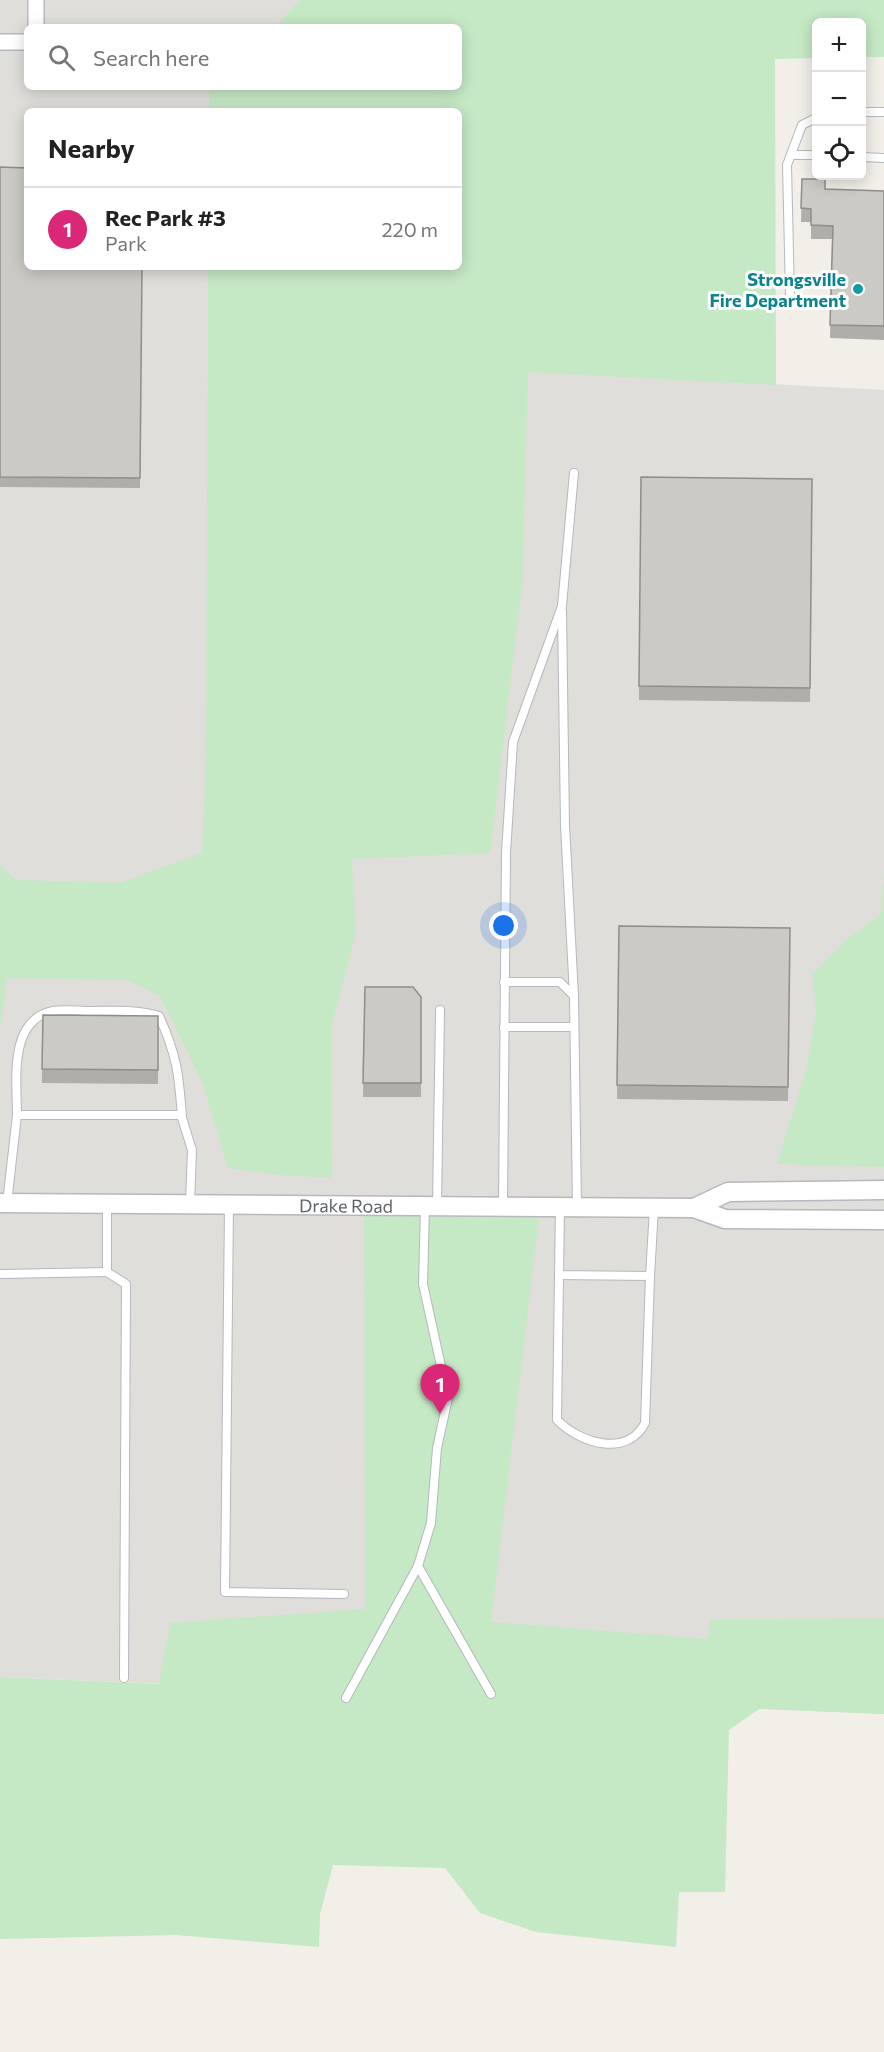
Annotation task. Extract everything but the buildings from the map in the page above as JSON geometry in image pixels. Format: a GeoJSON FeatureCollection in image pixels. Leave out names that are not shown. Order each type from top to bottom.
{"type":"FeatureCollection","features":[{"type":"Feature","properties":{"kind":"street"},"geometry":{"type":"LineString","coordinates":[[36,0],[36,24]]}},
{"type":"Feature","properties":{"kind":"street"},"geometry":{"type":"LineString","coordinates":[[0,42],[24,42]]}},
{"type":"Feature","properties":{"kind":"street","name":"Drake Road"},"geometry":{"type":"LineString","coordinates":[[694,1208],[728,1192],[884,1190]]}},
{"type":"Feature","properties":{"kind":"street","name":"Drake Road"},"geometry":{"type":"LineString","coordinates":[[4,1203],[694,1208],[725,1219],[884,1220]]}},
{"type":"Feature","properties":{"kind":"lane"},"geometry":{"type":"LineString","coordinates":[[866,112],[884,112]]}},
{"type":"Feature","properties":{"kind":"lane"},"geometry":{"type":"LineString","coordinates":[[790,296],[788,165],[802,125],[812,120]]}},
{"type":"Feature","properties":{"kind":"lane"},"geometry":{"type":"LineString","coordinates":[[792,154],[812,155]]}},
{"type":"Feature","properties":{"kind":"lane"},"geometry":{"type":"LineString","coordinates":[[866,157],[884,158]]}},
{"type":"Feature","properties":{"kind":"lane"},"geometry":{"type":"LineString","coordinates":[[574,473],[562,606],[565,825],[574,1027],[568,1208],[559,1275],[557,1420],[568,1431],[591,1441],[613,1444],[631,1440],[640,1432],[645,1423],[654,1208]]}},
{"type":"Feature","properties":{"kind":"lane"},"geometry":{"type":"LineString","coordinates":[[503,1207],[506,853],[513,742],[562,606]]}},
{"type":"Feature","properties":{"kind":"lane"},"geometry":{"type":"LineString","coordinates":[[504,982],[560,982],[574,996]]}},
{"type":"Feature","properties":{"kind":"lane"},"geometry":{"type":"LineString","coordinates":[[346,1698],[418,1566],[430,1523],[437,1448],[448,1398],[423,1284],[431,1206],[440,1010]]}},
{"type":"Feature","properties":{"kind":"lane"},"geometry":{"type":"LineString","coordinates":[[4,1203],[17,1115],[17,1058],[21,1042],[35,1019],[54,1011],[142,1011],[159,1016],[178,1065],[182,1117],[192,1150],[190,1204]]}},
{"type":"Feature","properties":{"kind":"lane"},"geometry":{"type":"LineString","coordinates":[[504,1027],[574,1027]]}},
{"type":"Feature","properties":{"kind":"lane"},"geometry":{"type":"LineString","coordinates":[[17,1115],[181,1115],[182,1117]]}},
{"type":"Feature","properties":{"kind":"lane"},"geometry":{"type":"LineString","coordinates":[[107,1204],[107,1272]]}},
{"type":"Feature","properties":{"kind":"lane"},"geometry":{"type":"LineString","coordinates":[[229,1205],[225,1592],[344,1594]]}},
{"type":"Feature","properties":{"kind":"lane"},"geometry":{"type":"LineString","coordinates":[[2,1274],[107,1272],[126,1284],[124,1678]]}},
{"type":"Feature","properties":{"kind":"lane"},"geometry":{"type":"LineString","coordinates":[[559,1275],[650,1276]]}},
{"type":"Feature","properties":{"kind":"lane"},"geometry":{"type":"LineString","coordinates":[[418,1566],[490,1694]]}},
{"type":"Feature","properties":{"kind":"shaded area"},"geometry":{"type":"Polygon","coordinates":[[[0,0],[299,0],[278,24],[24,24],[24,90],[535,91],[528,371],[884,390],[884,1714],[0,1677],[0,0]]]}},
{"type":"Feature","properties":{"kind":"green space"},"geometry":{"type":"Polygon","coordinates":[[[299,0],[884,0],[884,57],[866,57],[866,18],[812,18],[812,58],[775,59],[776,385],[528,372],[522,585],[490,853],[352,859],[356,933],[331,1028],[332,1178],[280,1175],[228,1168],[203,1084],[160,996],[128,980],[7,978],[0,1029],[0,865],[16,880],[119,883],[202,853],[206,760],[208,270],[462,270],[462,108],[209,108],[209,90],[462,90],[462,24],[278,24],[299,0]]]}},
{"type":"Feature","properties":{"kind":"green space"},"geometry":{"type":"Polygon","coordinates":[[[884,874],[884,1167],[777,1164],[806,1071],[816,1010],[812,974],[848,938],[881,914],[884,874]]]}},
{"type":"Feature","properties":{"kind":"green space"},"geometry":{"type":"Polygon","coordinates":[[[364,1216],[539,1218],[491,1622],[708,1639],[710,1620],[884,1619],[884,1714],[759,1709],[729,1730],[725,1892],[679,1892],[676,1947],[536,1932],[480,1913],[445,1868],[333,1865],[320,1914],[319,1947],[176,1935],[0,1939],[0,1677],[159,1684],[170,1623],[365,1609],[364,1216]]]}},
{"type":"Feature","properties":{"kind":"place","name":"Strongsville Fire Department"},"geometry":{"type":"Point","coordinates":[858,289]}},
{"type":"Feature","properties":{"kind":"place","name":"Rec Park #3"},"geometry":{"type":"Point","coordinates":[440,1414]}}]}
